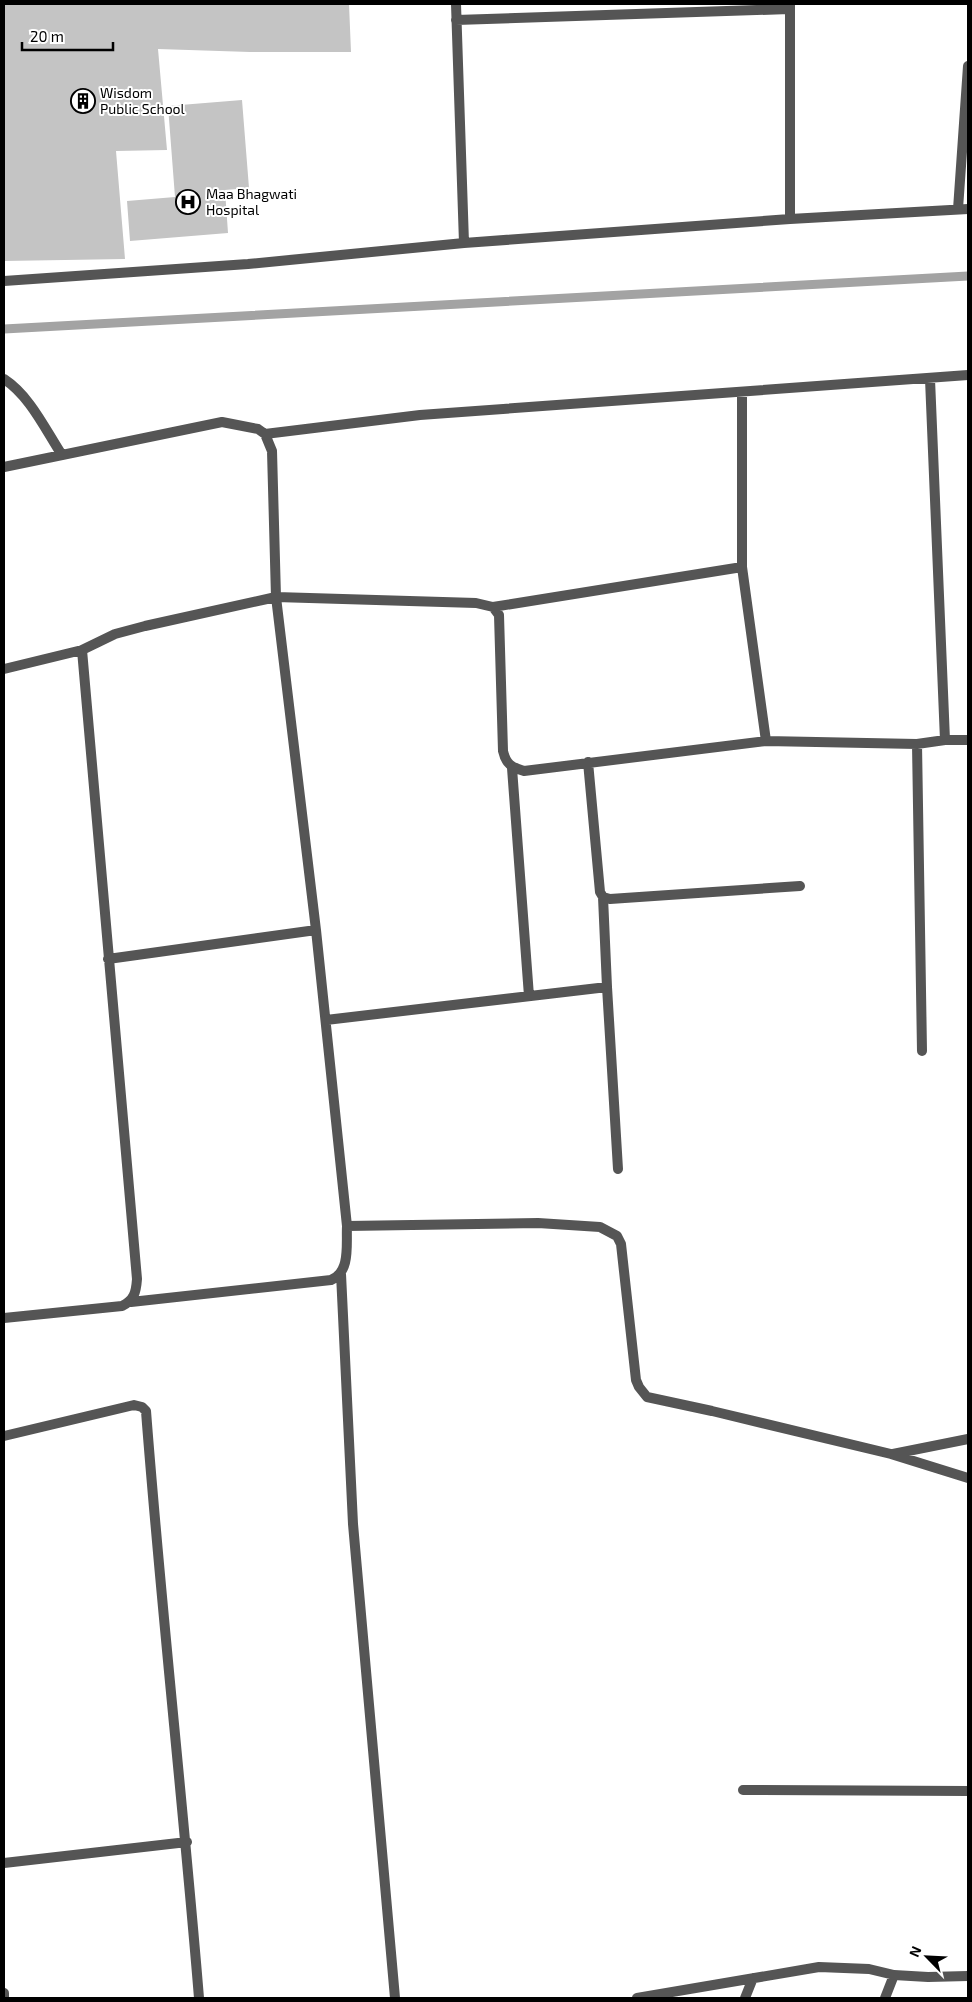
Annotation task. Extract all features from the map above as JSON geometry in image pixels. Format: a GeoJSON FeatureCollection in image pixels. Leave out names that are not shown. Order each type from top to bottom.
{"type":"FeatureCollection","features":[{"type":"Feature","properties":{"kind":"street"},"geometry":{"type":"LineString","coordinates":[[456,4],[464,243]]}},
{"type":"Feature","properties":{"kind":"street"},"geometry":{"type":"LineString","coordinates":[[456,20],[789,6],[790,218]]}},
{"type":"Feature","properties":{"kind":"street"},"geometry":{"type":"LineString","coordinates":[[4,281],[248,264],[464,243],[790,218],[963,209],[968,66]]}},
{"type":"Feature","properties":{"kind":"street"},"geometry":{"type":"LineString","coordinates":[[265,434],[420,415],[968,375]]}},
{"type":"Feature","properties":{"kind":"street"},"geometry":{"type":"LineString","coordinates":[[4,379],[12,384],[27,401],[62,455]]}},
{"type":"Feature","properties":{"kind":"street"},"geometry":{"type":"LineString","coordinates":[[930,379],[946,740]]}},
{"type":"Feature","properties":{"kind":"street"},"geometry":{"type":"LineString","coordinates":[[742,392],[742,568],[766,741]]}},
{"type":"Feature","properties":{"kind":"street"},"geometry":{"type":"LineString","coordinates":[[4,467],[222,422],[258,429],[265,434],[272,451],[276,597],[316,930],[347,1226],[345,1264],[341,1274],[353,1524],[395,1998]]}},
{"type":"Feature","properties":{"kind":"street"},"geometry":{"type":"LineString","coordinates":[[4,669],[82,650],[115,634],[145,626],[276,597],[476,603],[493,607],[574,592],[742,568]]}},
{"type":"Feature","properties":{"kind":"street"},"geometry":{"type":"LineString","coordinates":[[493,607],[499,615],[500,625],[503,751],[506,762],[512,768],[524,770],[766,741],[917,744],[946,740],[968,740]]}},
{"type":"Feature","properties":{"kind":"street"},"geometry":{"type":"LineString","coordinates":[[82,650],[137,1279],[136,1292],[131,1302]]}},
{"type":"Feature","properties":{"kind":"street"},"geometry":{"type":"LineString","coordinates":[[917,744],[922,1051]]}},
{"type":"Feature","properties":{"kind":"street"},"geometry":{"type":"LineString","coordinates":[[588,762],[600,892],[603,898],[606,987],[618,1169]]}},
{"type":"Feature","properties":{"kind":"street"},"geometry":{"type":"LineString","coordinates":[[512,768],[529,996]]}},
{"type":"Feature","properties":{"kind":"street"},"geometry":{"type":"LineString","coordinates":[[603,898],[800,886]]}},
{"type":"Feature","properties":{"kind":"street"},"geometry":{"type":"LineString","coordinates":[[108,959],[316,930]]}},
{"type":"Feature","properties":{"kind":"street"},"geometry":{"type":"LineString","coordinates":[[326,1020],[606,987]]}},
{"type":"Feature","properties":{"kind":"street"},"geometry":{"type":"LineString","coordinates":[[347,1226],[538,1223],[600,1227],[617,1236],[621,1244],[636,1380],[639,1388],[647,1397],[890,1454],[968,1478]]}},
{"type":"Feature","properties":{"kind":"street"},"geometry":{"type":"LineString","coordinates":[[4,1318],[122,1306],[131,1302],[331,1280],[341,1274]]}},
{"type":"Feature","properties":{"kind":"street"},"geometry":{"type":"LineString","coordinates":[[4,1436],[134,1405],[142,1407],[146,1411],[199,1998]]}},
{"type":"Feature","properties":{"kind":"street"},"geometry":{"type":"LineString","coordinates":[[890,1454],[968,1439]]}},
{"type":"Feature","properties":{"kind":"street"},"geometry":{"type":"LineString","coordinates":[[743,1790],[968,1791]]}},
{"type":"Feature","properties":{"kind":"street"},"geometry":{"type":"LineString","coordinates":[[4,1863],[186,1842]]}},
{"type":"Feature","properties":{"kind":"street"},"geometry":{"type":"LineString","coordinates":[[637,1998],[819,1967],[869,1969],[894,1975],[928,1977],[968,1976]]}},
{"type":"Feature","properties":{"kind":"street"},"geometry":{"type":"LineString","coordinates":[[886,1998],[894,1975]]}},
{"type":"Feature","properties":{"kind":"street"},"geometry":{"type":"LineString","coordinates":[[745,1998],[753,1978]]}},
{"type":"Feature","properties":{"kind":"street"},"geometry":{"type":"LineString","coordinates":[[4,1992],[4,1998]]}},
{"type":"Feature","properties":{"kind":"building","name":"Wisdom Public School"},"geometry":{"type":"Polygon","coordinates":[[[4,4],[349,4],[351,52],[250,52],[158,49],[167,150],[116,151],[125,259],[4,261],[4,4]]]}},
{"type":"Feature","properties":{"kind":"building"},"geometry":{"type":"Polygon","coordinates":[[[242,100],[249,188],[225,190],[228,233],[130,241],[127,201],[175,197],[168,106],[242,100]]]}},
{"type":"Feature","properties":{"kind":"waterway"},"geometry":{"type":"LineString","coordinates":[[4,329],[968,276]]}},
{"type":"Feature","properties":{"kind":"place","name":"Wisdom Public School"},"geometry":{"type":"Point","coordinates":[83,101]}},
{"type":"Feature","properties":{"kind":"place","name":"Maa Bhagwati Hospital"},"geometry":{"type":"Point","coordinates":[188,202]}}]}
